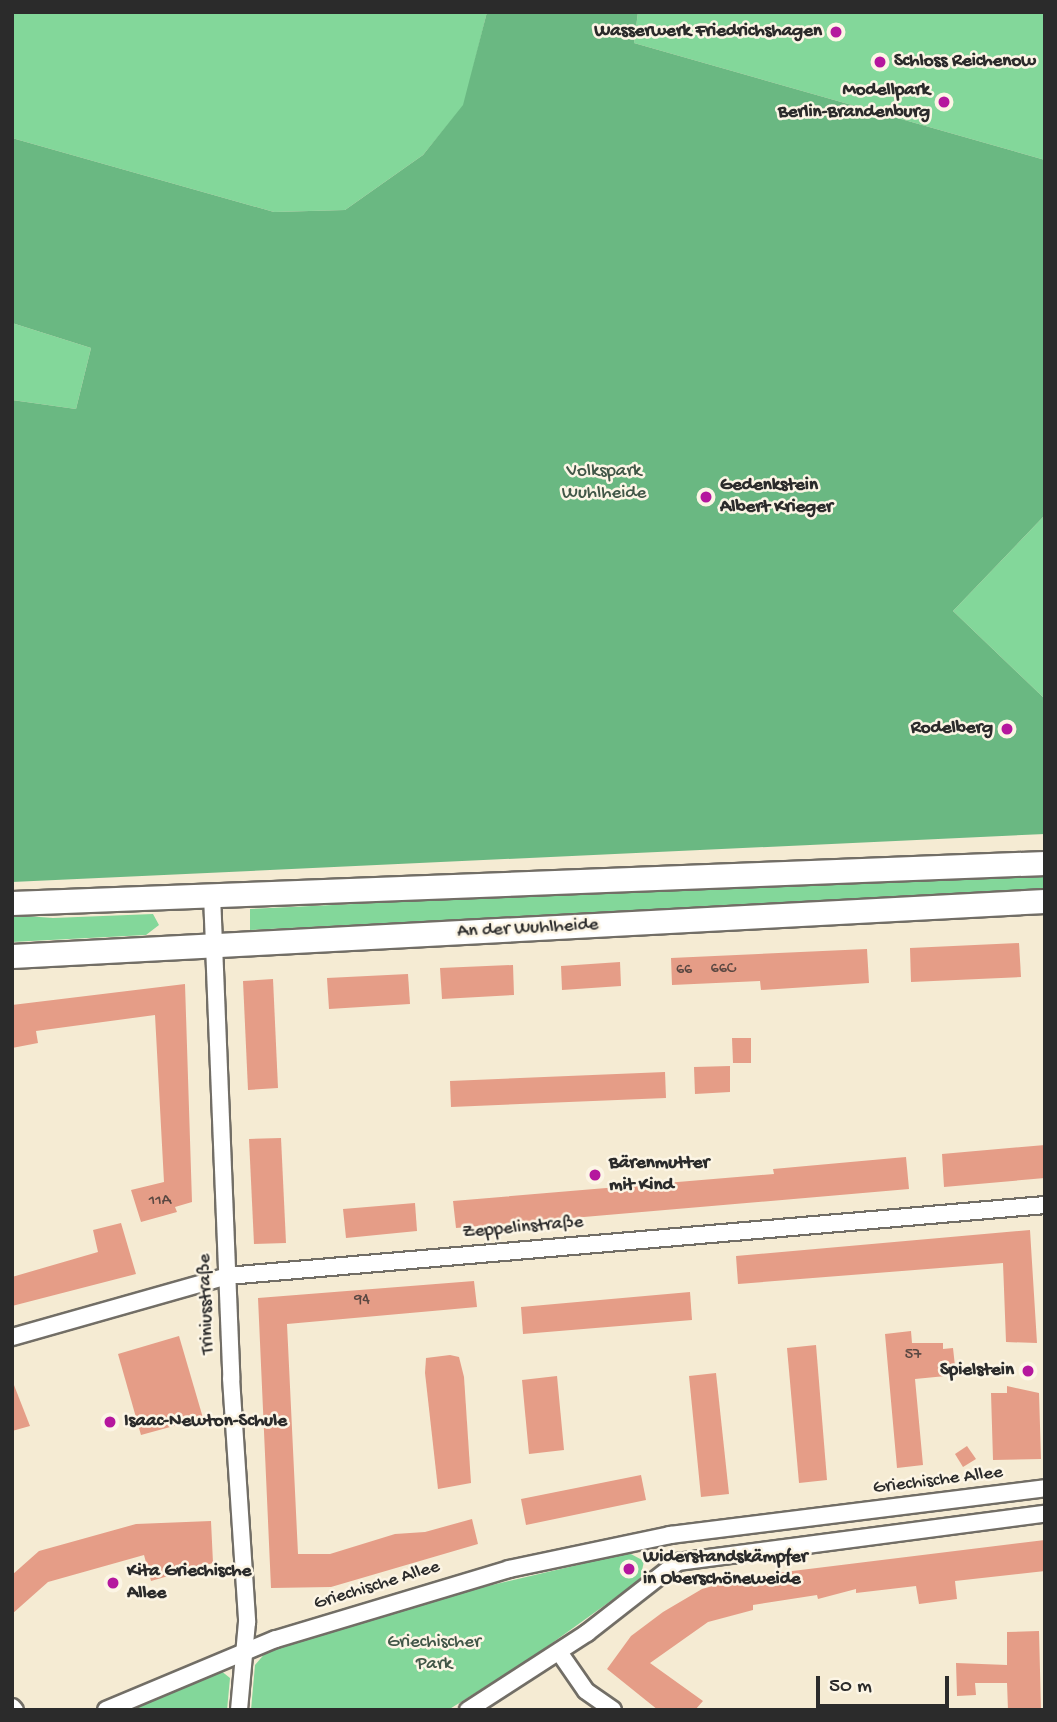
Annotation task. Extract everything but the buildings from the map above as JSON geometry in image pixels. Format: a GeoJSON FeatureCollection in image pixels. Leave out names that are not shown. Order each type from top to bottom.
{"type":"FeatureCollection","features":[{"type":"Feature","properties":{"kind":"main road"},"geometry":{"type":"LineString","coordinates":[[12,903],[1045,863]]}},
{"type":"Feature","properties":{"kind":"main road","name":"An der Wuhlheide"},"geometry":{"type":"LineString","coordinates":[[12,956],[215,943],[1045,901]]}},
{"type":"Feature","properties":{"kind":"street","name":"Triniusstraße"},"geometry":{"type":"LineString","coordinates":[[212,895],[227,1276],[247,1622],[239,1710]]}},
{"type":"Feature","properties":{"kind":"street","name":"Zeppelinstraße"},"geometry":{"type":"LineString","coordinates":[[12,1337],[227,1276],[1045,1205]]}},
{"type":"Feature","properties":{"kind":"street","name":"Griechische Allee"},"geometry":{"type":"LineString","coordinates":[[106,1710],[244,1651],[509,1569],[670,1535],[1045,1489]]}},
{"type":"Feature","properties":{"kind":"street"},"geometry":{"type":"LineString","coordinates":[[468,1710],[559,1652],[678,1562],[1045,1514]]}},
{"type":"Feature","properties":{"kind":"street"},"geometry":{"type":"LineString","coordinates":[[670,1535],[678,1562]]}},
{"type":"Feature","properties":{"kind":"street"},"geometry":{"type":"LineString","coordinates":[[559,1652],[586,1691],[613,1710]]}},
{"type":"Feature","properties":{"kind":"green space"},"geometry":{"type":"Polygon","coordinates":[[[12,12],[487,12],[464,105],[423,155],[345,210],[274,212],[12,138],[12,12]]]}},
{"type":"Feature","properties":{"kind":"green space","name":"Volkspark Wuhlheide"},"geometry":{"type":"Polygon","coordinates":[[[487,12],[638,12],[634,43],[1045,160],[1045,515],[953,611],[1045,699],[1045,834],[12,882],[12,400],[76,409],[91,348],[12,323],[12,138],[274,212],[345,210],[423,155],[463,105],[487,12]]]}},
{"type":"Feature","properties":{"kind":"green space","name":"Modellpark Berlin-Brandenburg"},"geometry":{"type":"Polygon","coordinates":[[[638,12],[1045,12],[1045,160],[634,43],[638,12]]]}},
{"type":"Feature","properties":{"kind":"green space"},"geometry":{"type":"Polygon","coordinates":[[[12,323],[91,348],[76,409],[12,400],[12,323]]]}},
{"type":"Feature","properties":{"kind":"green space"},"geometry":{"type":"Polygon","coordinates":[[[1045,515],[1045,699],[953,611],[1045,515]]]}},
{"type":"Feature","properties":{"kind":"green space"},"geometry":{"type":"Polygon","coordinates":[[[1045,871],[1045,891],[250,930],[250,909],[1045,871]]]}},
{"type":"Feature","properties":{"kind":"green space"},"geometry":{"type":"Polygon","coordinates":[[[153,914],[159,925],[146,935],[12,942],[12,915],[53,918],[153,914]]]}},
{"type":"Feature","properties":{"kind":"green space","name":"Griechischer Park"},"geometry":{"type":"Polygon","coordinates":[[[629,1553],[644,1561],[640,1580],[527,1661],[448,1710],[251,1710],[255,1665],[267,1651],[407,1605],[629,1553]]]}},
{"type":"Feature","properties":{"kind":"green space"},"geometry":{"type":"Polygon","coordinates":[[[220,1670],[230,1678],[227,1710],[125,1710],[220,1670]]]}},
{"type":"Feature","properties":{"kind":"place","name":"Wasserwerk Friedrichshagen"},"geometry":{"type":"Point","coordinates":[836,32]}},
{"type":"Feature","properties":{"kind":"place","name":"Schloss Reichenow"},"geometry":{"type":"Point","coordinates":[880,62]}},
{"type":"Feature","properties":{"kind":"place","name":"Modellpark Berlin-Brandenburg"},"geometry":{"type":"Point","coordinates":[944,102]}},
{"type":"Feature","properties":{"kind":"place","name":"Gedenkstein Albert Krieger"},"geometry":{"type":"Point","coordinates":[706,497]}},
{"type":"Feature","properties":{"kind":"place","name":"Rodelberg"},"geometry":{"type":"Point","coordinates":[1007,729]}},
{"type":"Feature","properties":{"kind":"place","name":"Bärenmutter mit Kind"},"geometry":{"type":"Point","coordinates":[595,1175]}},
{"type":"Feature","properties":{"kind":"place","name":"Spielstein"},"geometry":{"type":"Point","coordinates":[1028,1371]}},
{"type":"Feature","properties":{"kind":"place","name":"Isaac-Newton-Schule"},"geometry":{"type":"Point","coordinates":[110,1422]}},
{"type":"Feature","properties":{"kind":"place","name":"Widerstandskämpfer in Oberschöneweide"},"geometry":{"type":"Point","coordinates":[629,1569]}},
{"type":"Feature","properties":{"kind":"place","name":"Kita Griechische Allee"},"geometry":{"type":"Point","coordinates":[113,1583]}}]}
